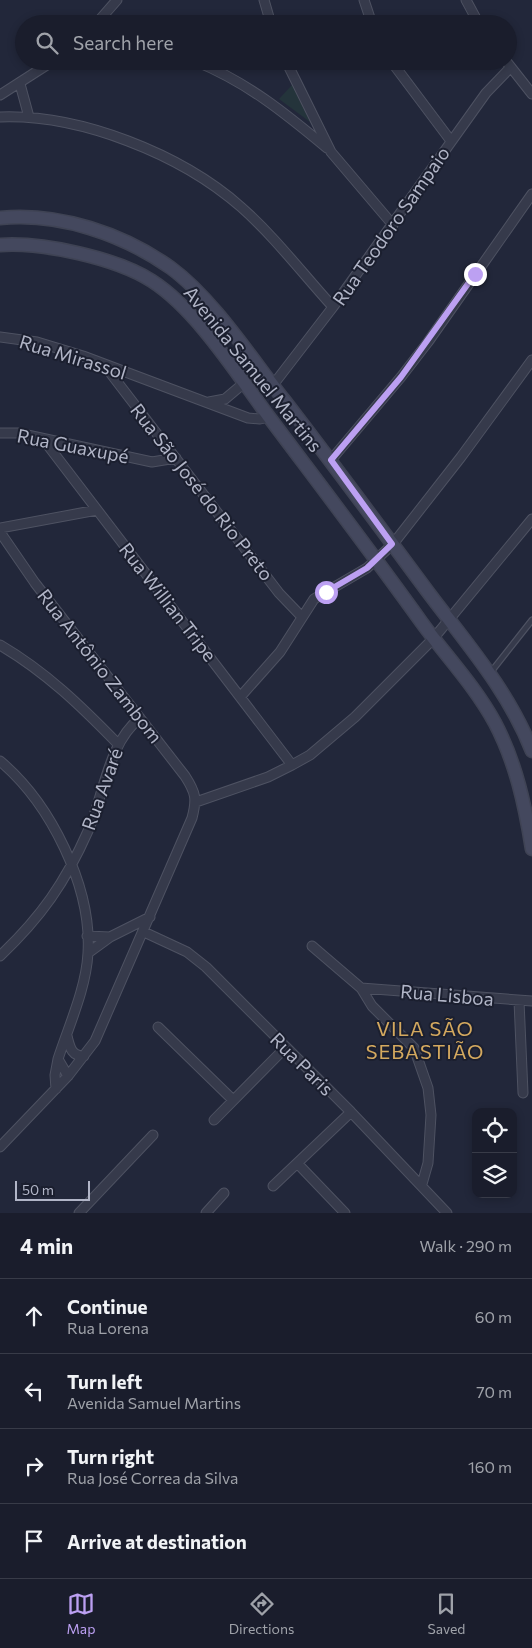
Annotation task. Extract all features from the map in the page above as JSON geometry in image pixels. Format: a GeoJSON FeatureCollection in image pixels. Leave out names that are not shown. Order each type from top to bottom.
{"type":"FeatureCollection","features":[{"type":"Feature","properties":{"kind":"main road","name":"Avenida Samuel Martins"},"geometry":{"type":"LineString","coordinates":[[0,218],[34,217],[68,222],[114,237],[152,256],[192,286],[331,460],[490,673],[513,712],[532,751]]}},
{"type":"Feature","properties":{"kind":"main road","name":"Avenida Samuel Martins"},"geometry":{"type":"LineString","coordinates":[[0,245],[36,246],[62,250],[124,268],[140,275],[176,301],[269,416],[377,560],[433,639],[470,685],[495,723],[518,781],[532,849]]}},
{"type":"Feature","properties":{"kind":"main road"},"geometry":{"type":"LineString","coordinates":[[244,383],[260,370]]}},
{"type":"Feature","properties":{"kind":"main road"},"geometry":{"type":"LineString","coordinates":[[269,416],[283,398]]}},
{"type":"Feature","properties":{"kind":"street"},"geometry":{"type":"LineString","coordinates":[[107,15],[117,0]]}},
{"type":"Feature","properties":{"kind":"street"},"geometry":{"type":"LineString","coordinates":[[264,0],[268,15]]}},
{"type":"Feature","properties":{"kind":"street"},"geometry":{"type":"LineString","coordinates":[[364,0],[369,15]]}},
{"type":"Feature","properties":{"kind":"street"},"geometry":{"type":"LineString","coordinates":[[466,0],[474,15]]}},
{"type":"Feature","properties":{"kind":"street"},"geometry":{"type":"LineString","coordinates":[[0,95],[40,70]]}},
{"type":"Feature","properties":{"kind":"street"},"geometry":{"type":"LineString","coordinates":[[215,70],[275,104],[331,152],[393,224]]}},
{"type":"Feature","properties":{"kind":"street"},"geometry":{"type":"LineString","coordinates":[[290,70],[331,152]]}},
{"type":"Feature","properties":{"kind":"street"},"geometry":{"type":"LineString","coordinates":[[398,70],[451,140]]}},
{"type":"Feature","properties":{"kind":"street","name":"Rua Teodoro Sampaio"},"geometry":{"type":"LineString","coordinates":[[273,385],[333,307],[451,140],[503,70]]}},
{"type":"Feature","properties":{"kind":"street"},"geometry":{"type":"LineString","coordinates":[[513,70],[532,94]]}},
{"type":"Feature","properties":{"kind":"street"},"geometry":{"type":"LineString","coordinates":[[20,84],[29,117]]}},
{"type":"Feature","properties":{"kind":"street"},"geometry":{"type":"LineString","coordinates":[[0,117],[29,117],[100,131],[168,159],[201,177],[256,221],[333,307]]}},
{"type":"Feature","properties":{"kind":"street"},"geometry":{"type":"LineString","coordinates":[[331,460],[407,370],[532,194]]}},
{"type":"Feature","properties":{"kind":"street","name":"Rua Mirassol"},"geometry":{"type":"LineString","coordinates":[[0,337],[37,342],[248,418],[260,419],[269,416]]}},
{"type":"Feature","properties":{"kind":"street"},"geometry":{"type":"LineString","coordinates":[[241,696],[280,652],[302,617],[320,595],[357,575],[377,560],[392,544],[461,457],[532,360]]}},
{"type":"Feature","properties":{"kind":"street","name":"Rua São José do Rio Preto"},"geometry":{"type":"LineString","coordinates":[[105,366],[279,592],[302,617]]}},
{"type":"Feature","properties":{"kind":"street"},"geometry":{"type":"LineString","coordinates":[[206,402],[225,399],[244,383]]}},
{"type":"Feature","properties":{"kind":"street","name":"Rua Guaxupé"},"geometry":{"type":"LineString","coordinates":[[0,433],[18,433],[152,462],[176,458]]}},
{"type":"Feature","properties":{"kind":"street","name":"Rua Willian Tripe"},"geometry":{"type":"LineString","coordinates":[[43,439],[292,765]]}},
{"type":"Feature","properties":{"kind":"street"},"geometry":{"type":"LineString","coordinates":[[0,528],[97,510]]}},
{"type":"Feature","properties":{"kind":"street"},"geometry":{"type":"LineString","coordinates":[[0,1147],[68,1076],[95,1041],[189,826],[196,802],[268,777],[292,765],[310,754],[355,717],[450,620],[532,518]]}},
{"type":"Feature","properties":{"kind":"street","name":"Rua Antônio Zambom"},"geometry":{"type":"LineString","coordinates":[[0,532],[35,583],[185,776],[193,789],[196,802]]}},
{"type":"Feature","properties":{"kind":"street"},"geometry":{"type":"LineString","coordinates":[[0,645],[30,662],[58,684],[118,744]]}},
{"type":"Feature","properties":{"kind":"street","name":"Rua Avaré"},"geometry":{"type":"LineString","coordinates":[[71,866],[88,830],[118,744],[128,727],[140,718]]}},
{"type":"Feature","properties":{"kind":"street","name":"Rua Avaré"},"geometry":{"type":"LineString","coordinates":[[0,761],[27,786],[55,829],[71,866],[83,905],[88,953],[67,1036],[58,1059],[55,1075],[56,1089]]}},
{"type":"Feature","properties":{"kind":"street"},"geometry":{"type":"LineString","coordinates":[[0,956],[58,892],[71,866]]}},
{"type":"Feature","properties":{"kind":"street"},"geometry":{"type":"LineString","coordinates":[[88,953],[110,937],[150,917]]}},
{"type":"Feature","properties":{"kind":"street","name":"Rua Paris"},"geometry":{"type":"LineString","coordinates":[[144,932],[188,952],[351,1112],[422,1184],[447,1213]]}},
{"type":"Feature","properties":{"kind":"street"},"geometry":{"type":"LineString","coordinates":[[87,936],[110,937]]}},
{"type":"Feature","properties":{"kind":"street"},"geometry":{"type":"LineString","coordinates":[[312,946],[361,988],[372,1006],[414,1048],[428,1088],[431,1115],[428,1163],[422,1184]]}},
{"type":"Feature","properties":{"kind":"street","name":"Rua Lisboa"},"geometry":{"type":"LineString","coordinates":[[361,988],[532,1001]]}},
{"type":"Feature","properties":{"kind":"street"},"geometry":{"type":"LineString","coordinates":[[518,1001],[523,1093]]}},
{"type":"Feature","properties":{"kind":"street"},"geometry":{"type":"LineString","coordinates":[[158,1027],[233,1100]]}},
{"type":"Feature","properties":{"kind":"street"},"geometry":{"type":"LineString","coordinates":[[67,1036],[70,1048],[74,1054],[84,1056]]}},
{"type":"Feature","properties":{"kind":"street"},"geometry":{"type":"LineString","coordinates":[[214,1120],[286,1048]]}},
{"type":"Feature","properties":{"kind":"street"},"geometry":{"type":"LineString","coordinates":[[58,1059],[68,1076]]}},
{"type":"Feature","properties":{"kind":"street"},"geometry":{"type":"LineString","coordinates":[[273,1186],[351,1112]]}},
{"type":"Feature","properties":{"kind":"street"},"geometry":{"type":"LineString","coordinates":[[79,1213],[153,1135]]}},
{"type":"Feature","properties":{"kind":"street"},"geometry":{"type":"LineString","coordinates":[[298,1164],[345,1213]]}},
{"type":"Feature","properties":{"kind":"street"},"geometry":{"type":"LineString","coordinates":[[206,1213],[224,1193]]}},
{"type":"Feature","properties":{"kind":"lane"},"geometry":{"type":"LineString","coordinates":[[490,673],[532,620]]}},
{"type":"Feature","properties":{"kind":"shaded area"},"geometry":{"type":"Polygon","coordinates":[[[292,85],[310,122],[279,99],[292,85]]]}},
{"type":"Feature","properties":{"kind":"district","name":"VILA SÃO SEBASTIÃO"},"geometry":{"type":"Point","coordinates":[425,1040]}},
{"type":"Feature","properties":{"kind":"route"},"geometry":{"type":"LineString","coordinates":[[326,592],[367,568],[392,544],[331,460],[401,377],[428,342],[475,274]]}}]}
